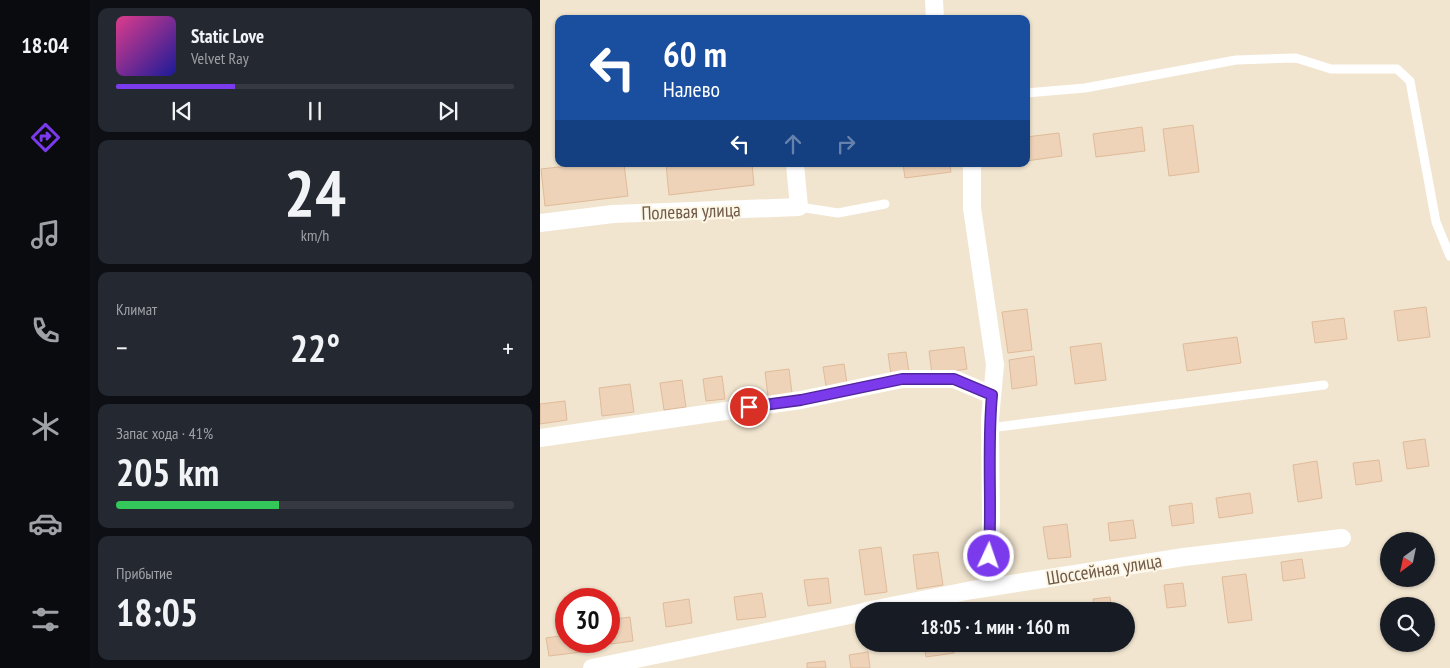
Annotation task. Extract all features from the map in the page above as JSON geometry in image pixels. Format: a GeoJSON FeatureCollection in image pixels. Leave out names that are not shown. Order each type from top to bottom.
{"type":"FeatureCollection","features":[{"type":"Feature","properties":{"kind":"street"},"geometry":{"type":"LineString","coordinates":[[934,0],[936,15]]}},
{"type":"Feature","properties":{"kind":"street"},"geometry":{"type":"LineString","coordinates":[[795,167],[799,207]]}},
{"type":"Feature","properties":{"kind":"street"},"geometry":{"type":"LineString","coordinates":[[972,167],[972,208],[995,365],[990,428],[991,520],[988,587]]}},
{"type":"Feature","properties":{"kind":"street","name":"Полевая улица"},"geometry":{"type":"LineString","coordinates":[[540,223],[613,214],[799,207]]}},
{"type":"Feature","properties":{"kind":"street"},"geometry":{"type":"LineString","coordinates":[[540,438],[801,400],[902,379],[954,379],[992,395]]}},
{"type":"Feature","properties":{"kind":"street","name":"Шоссейная улица"},"geometry":{"type":"LineString","coordinates":[[914,602],[988,587],[1184,557],[1342,538]]}},
{"type":"Feature","properties":{"kind":"street","name":"Шоссейная улица"},"geometry":{"type":"LineString","coordinates":[[592,668],[855,614]]}},
{"type":"Feature","properties":{"kind":"lane"},"geometry":{"type":"LineString","coordinates":[[1030,93],[1085,88],[1236,60],[1296,58],[1331,69],[1397,69],[1410,81],[1436,222],[1450,256]]}},
{"type":"Feature","properties":{"kind":"lane"},"geometry":{"type":"LineString","coordinates":[[799,207],[838,213],[885,204]]}},
{"type":"Feature","properties":{"kind":"lane"},"geometry":{"type":"LineString","coordinates":[[990,428],[1324,385]]}},
{"type":"Feature","properties":{"kind":"shaded area"},"geometry":{"type":"Polygon","coordinates":[[[540,0],[1450,0],[1450,668],[540,668],[540,0]]]}},
{"type":"Feature","properties":{"kind":"building"},"geometry":{"type":"Polygon","coordinates":[[[1193,125],[1199,172],[1169,176],[1163,129],[1193,125]]]}},
{"type":"Feature","properties":{"kind":"building"},"geometry":{"type":"Polygon","coordinates":[[[1142,127],[1145,151],[1096,157],[1093,134],[1142,127]]]}},
{"type":"Feature","properties":{"kind":"building"},"geometry":{"type":"Polygon","coordinates":[[[1059,133],[1062,156],[1030,160],[1030,137],[1059,133]]]}},
{"type":"Feature","properties":{"kind":"building"},"geometry":{"type":"Polygon","coordinates":[[[559,167],[624,167],[628,196],[545,206],[541,169],[559,167]]]}},
{"type":"Feature","properties":{"kind":"building"},"geometry":{"type":"Polygon","coordinates":[[[666,167],[752,167],[754,185],[669,195],[666,167]]]}},
{"type":"Feature","properties":{"kind":"building"},"geometry":{"type":"Polygon","coordinates":[[[903,167],[950,167],[951,172],[905,178],[903,167]]]}},
{"type":"Feature","properties":{"kind":"building"},"geometry":{"type":"Polygon","coordinates":[[[1426,307],[1430,337],[1398,341],[1394,311],[1426,307]]]}},
{"type":"Feature","properties":{"kind":"building"},"geometry":{"type":"Polygon","coordinates":[[[1027,309],[1032,350],[1008,353],[1002,312],[1027,309]]]}},
{"type":"Feature","properties":{"kind":"building"},"geometry":{"type":"Polygon","coordinates":[[[1344,318],[1347,339],[1315,343],[1312,322],[1344,318]]]}},
{"type":"Feature","properties":{"kind":"building"},"geometry":{"type":"Polygon","coordinates":[[[1237,337],[1241,363],[1187,371],[1183,344],[1237,337]]]}},
{"type":"Feature","properties":{"kind":"building"},"geometry":{"type":"Polygon","coordinates":[[[1101,343],[1106,380],[1075,384],[1070,347],[1101,343]]]}},
{"type":"Feature","properties":{"kind":"building"},"geometry":{"type":"Polygon","coordinates":[[[964,347],[967,369],[932,374],[929,351],[964,347]]]}},
{"type":"Feature","properties":{"kind":"building"},"geometry":{"type":"Polygon","coordinates":[[[906,352],[909,372],[891,375],[888,354],[906,352]]]}},
{"type":"Feature","properties":{"kind":"building"},"geometry":{"type":"Polygon","coordinates":[[[1034,356],[1037,385],[1012,389],[1009,360],[1034,356]]]}},
{"type":"Feature","properties":{"kind":"building"},"geometry":{"type":"Polygon","coordinates":[[[844,364],[847,383],[826,386],[823,367],[844,364]]]}},
{"type":"Feature","properties":{"kind":"building"},"geometry":{"type":"Polygon","coordinates":[[[789,369],[792,393],[768,396],[765,372],[789,369]]]}},
{"type":"Feature","properties":{"kind":"building"},"geometry":{"type":"Polygon","coordinates":[[[722,376],[725,399],[706,401],[703,379],[722,376]]]}},
{"type":"Feature","properties":{"kind":"building"},"geometry":{"type":"Polygon","coordinates":[[[682,380],[686,407],[664,410],[660,383],[682,380]]]}},
{"type":"Feature","properties":{"kind":"building"},"geometry":{"type":"Polygon","coordinates":[[[630,384],[634,412],[602,416],[599,388],[630,384]]]}},
{"type":"Feature","properties":{"kind":"building"},"geometry":{"type":"Polygon","coordinates":[[[565,401],[567,420],[540,424],[540,404],[565,401]]]}},
{"type":"Feature","properties":{"kind":"building"},"geometry":{"type":"Polygon","coordinates":[[[1425,439],[1429,466],[1407,469],[1403,442],[1425,439]]]}},
{"type":"Feature","properties":{"kind":"building"},"geometry":{"type":"Polygon","coordinates":[[[1379,460],[1382,481],[1356,485],[1353,463],[1379,460]]]}},
{"type":"Feature","properties":{"kind":"building"},"geometry":{"type":"Polygon","coordinates":[[[1317,461],[1322,498],[1298,502],[1293,465],[1317,461]]]}},
{"type":"Feature","properties":{"kind":"building"},"geometry":{"type":"Polygon","coordinates":[[[1250,493],[1253,513],[1219,518],[1216,498],[1250,493]]]}},
{"type":"Feature","properties":{"kind":"building"},"geometry":{"type":"Polygon","coordinates":[[[1192,503],[1194,523],[1172,526],[1169,506],[1192,503]]]}},
{"type":"Feature","properties":{"kind":"building"},"geometry":{"type":"Polygon","coordinates":[[[1133,520],[1136,538],[1110,541],[1108,523],[1133,520]]]}},
{"type":"Feature","properties":{"kind":"building"},"geometry":{"type":"Polygon","coordinates":[[[1067,524],[1071,557],[1048,559],[1043,527],[1067,524]]]}},
{"type":"Feature","properties":{"kind":"building"},"geometry":{"type":"Polygon","coordinates":[[[881,547],[887,592],[865,595],[859,550],[881,547]]]}},
{"type":"Feature","properties":{"kind":"building"},"geometry":{"type":"Polygon","coordinates":[[[938,552],[943,585],[917,589],[913,555],[938,552]]]}},
{"type":"Feature","properties":{"kind":"building"},"geometry":{"type":"Polygon","coordinates":[[[1302,559],[1305,578],[1283,581],[1281,562],[1302,559]]]}},
{"type":"Feature","properties":{"kind":"building"},"geometry":{"type":"Polygon","coordinates":[[[1246,574],[1252,620],[1228,623],[1222,577],[1246,574]]]}},
{"type":"Feature","properties":{"kind":"building"},"geometry":{"type":"Polygon","coordinates":[[[828,578],[831,603],[808,606],[804,580],[828,578]]]}},
{"type":"Feature","properties":{"kind":"building"},"geometry":{"type":"Polygon","coordinates":[[[1183,583],[1186,606],[1167,608],[1164,585],[1183,583]]]}},
{"type":"Feature","properties":{"kind":"building"},"geometry":{"type":"Polygon","coordinates":[[[762,593],[766,617],[737,620],[734,597],[762,593]]]}},
{"type":"Feature","properties":{"kind":"building"},"geometry":{"type":"Polygon","coordinates":[[[1110,597],[1111,602],[1094,602],[1093,599],[1110,597]]]}},
{"type":"Feature","properties":{"kind":"building"},"geometry":{"type":"Polygon","coordinates":[[[689,599],[692,623],[666,627],[663,603],[689,599]]]}},
{"type":"Feature","properties":{"kind":"building"},"geometry":{"type":"Polygon","coordinates":[[[630,617],[633,641],[620,643],[620,618],[630,617]]]}},
{"type":"Feature","properties":{"kind":"building"},"geometry":{"type":"Polygon","coordinates":[[[555,637],[555,653],[574,653],[549,656],[546,638],[555,637]]]}},
{"type":"Feature","properties":{"kind":"building"},"geometry":{"type":"Polygon","coordinates":[[[868,652],[870,668],[851,668],[849,655],[868,652]]]}},
{"type":"Feature","properties":{"kind":"building"},"geometry":{"type":"Polygon","coordinates":[[[925,652],[954,652],[954,653],[926,657],[925,652]]]}},
{"type":"Feature","properties":{"kind":"building"},"geometry":{"type":"Polygon","coordinates":[[[825,661],[826,668],[807,668],[807,663],[825,661]]]}},
{"type":"Feature","properties":{"kind":"route"},"geometry":{"type":"LineString","coordinates":[[749,407],[801,400],[902,379],[954,379],[992,395],[990,419],[991,520],[989,556]]}}]}
